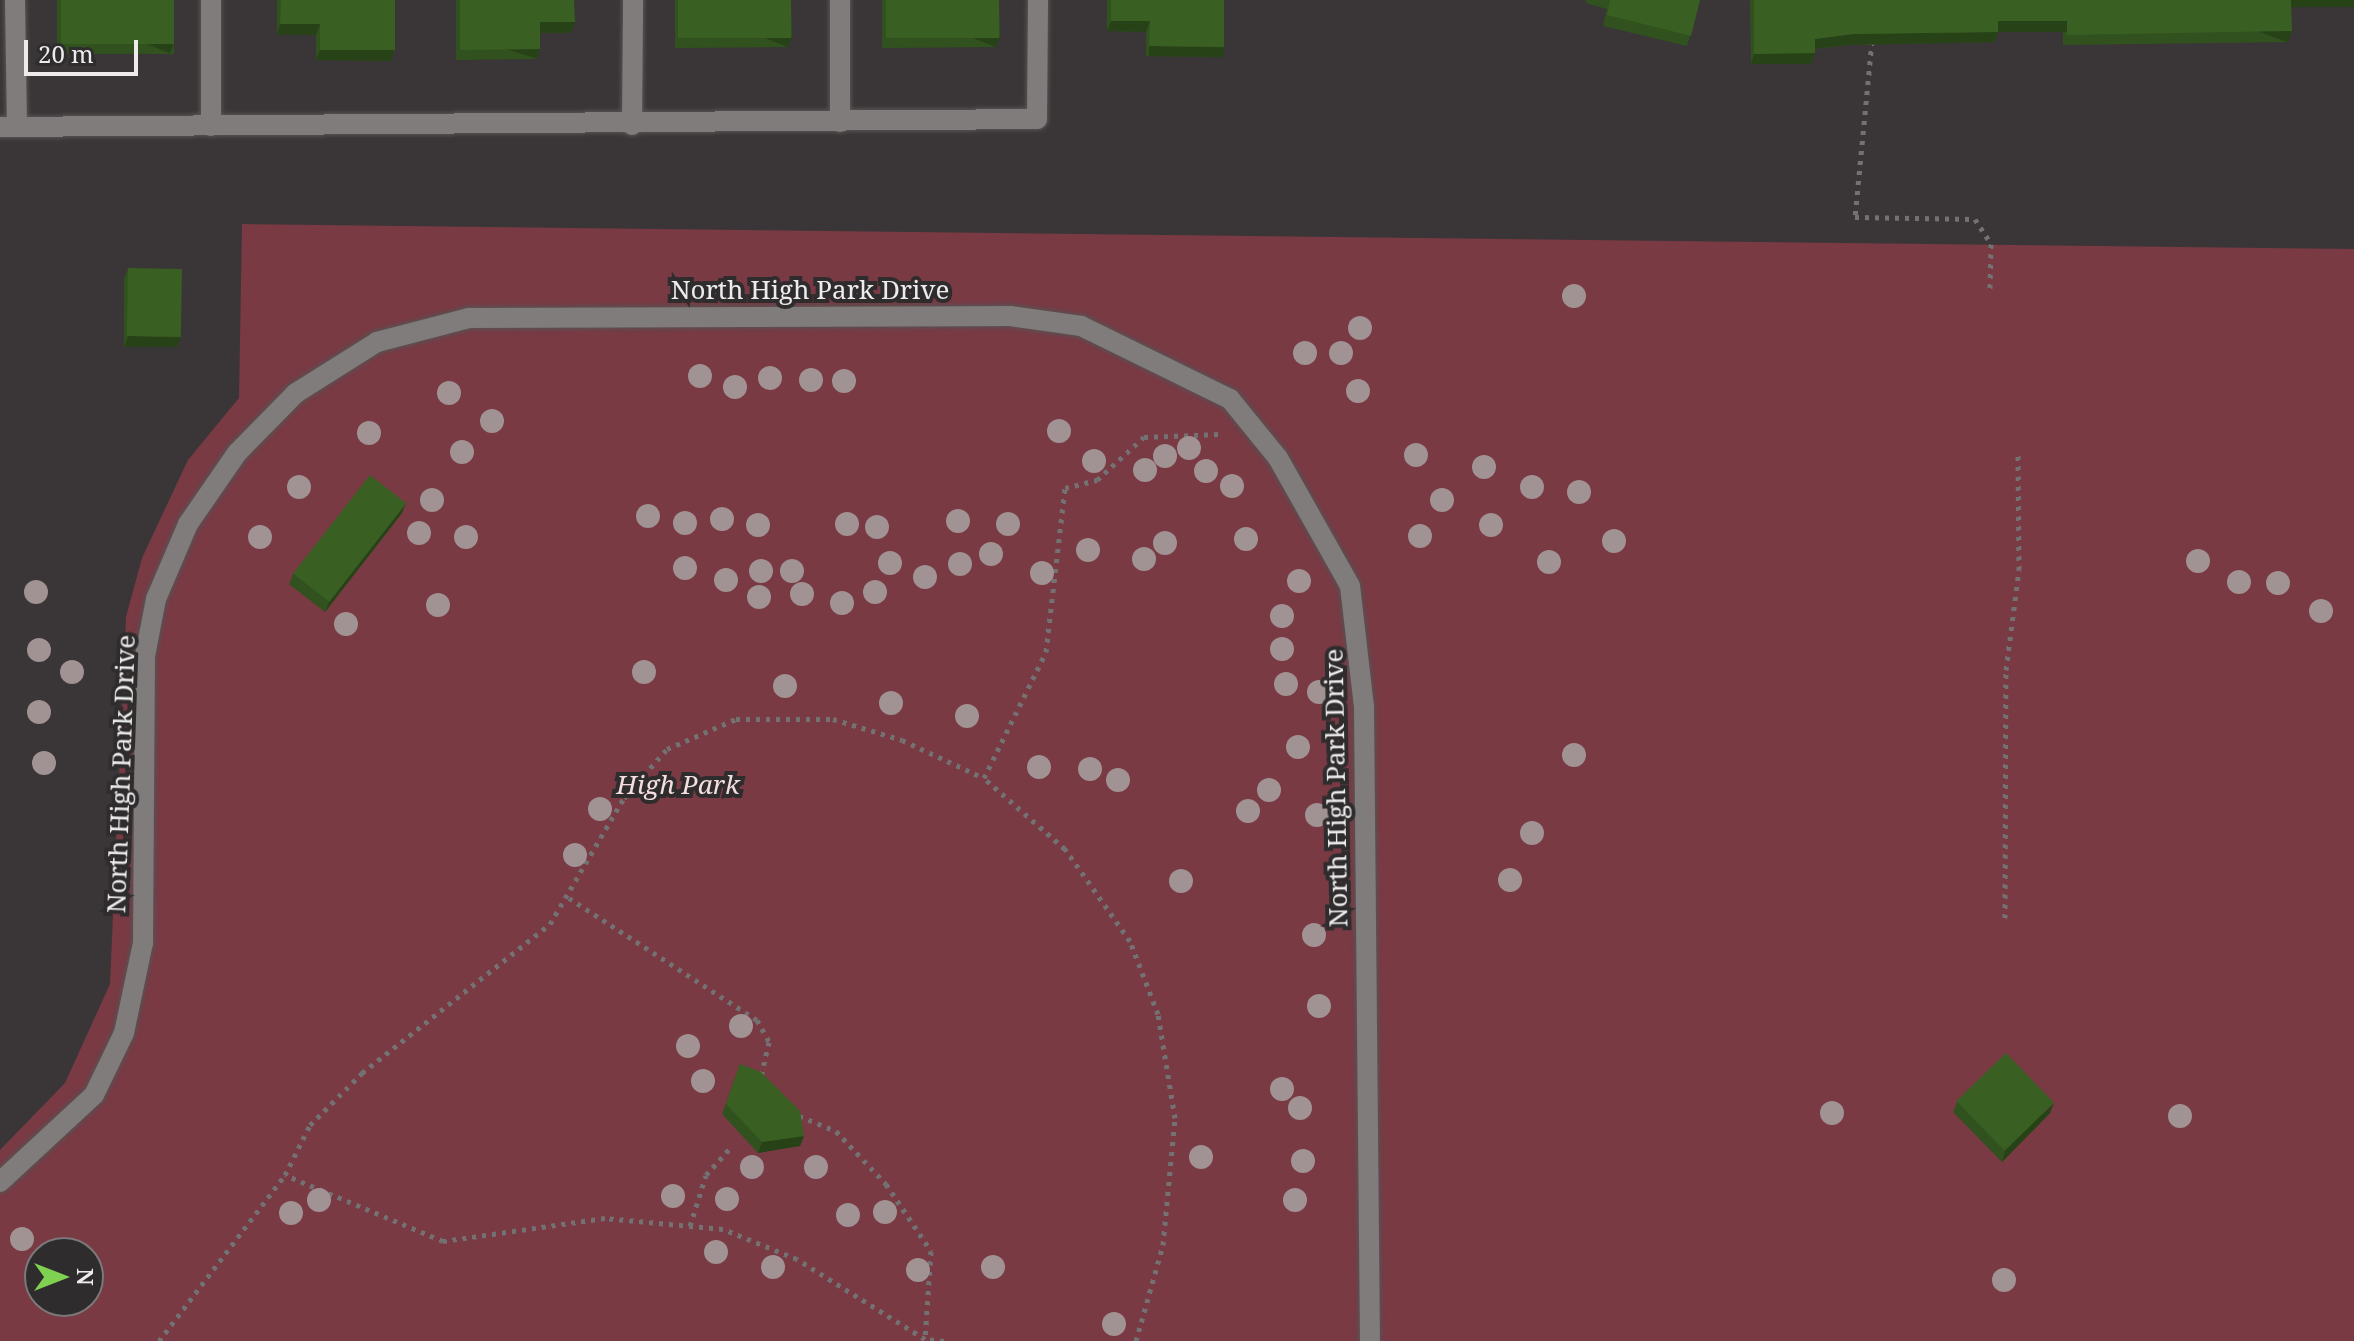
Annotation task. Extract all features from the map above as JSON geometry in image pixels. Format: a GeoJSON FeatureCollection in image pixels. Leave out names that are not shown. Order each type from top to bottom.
{"type":"FeatureCollection","features":[{"type":"Feature","properties":{"kind":"street"},"geometry":{"type":"LineString","coordinates":[[15,0],[8,127],[632,125],[1037,119],[1038,0]]}},
{"type":"Feature","properties":{"kind":"street"},"geometry":{"type":"LineString","coordinates":[[211,0],[211,126]]}},
{"type":"Feature","properties":{"kind":"street"},"geometry":{"type":"LineString","coordinates":[[632,125],[633,0]]}},
{"type":"Feature","properties":{"kind":"street"},"geometry":{"type":"LineString","coordinates":[[840,0],[840,122]]}},
{"type":"Feature","properties":{"kind":"street","name":"North High Park Drive"},"geometry":{"type":"LineString","coordinates":[[0,1182],[94,1095],[124,1033],[143,943],[145,656],[156,599],[188,524],[237,453],[296,393],[377,342],[469,318],[1010,316],[1081,326],[1152,356],[1230,399],[1254,429],[1331,546],[1350,586],[1359,635],[1370,1341]]}},
{"type":"Feature","properties":{"kind":"path"},"geometry":{"type":"LineString","coordinates":[[1872,31],[1855,217],[1975,219],[1991,244],[1990,289]]}},
{"type":"Feature","properties":{"kind":"path"},"geometry":{"type":"LineString","coordinates":[[984,778],[1046,652],[1065,488],[1097,480],[1144,437],[1184,441],[1254,429]]}},
{"type":"Feature","properties":{"kind":"path"},"geometry":{"type":"LineString","coordinates":[[2005,918],[2006,670],[2019,570],[2018,452]]}},
{"type":"Feature","properties":{"kind":"path"},"geometry":{"type":"LineString","coordinates":[[159,1341],[285,1175],[310,1125],[362,1073],[550,924],[569,898],[624,798],[667,749],[736,719],[833,719],[984,778],[1065,849],[1130,941],[1158,1014],[1175,1118],[1163,1245],[1136,1341]]}},
{"type":"Feature","properties":{"kind":"path"},"geometry":{"type":"LineString","coordinates":[[569,898],[757,1020],[769,1042],[760,1076],[770,1087]]}},
{"type":"Feature","properties":{"kind":"path"},"geometry":{"type":"LineString","coordinates":[[791,1109],[836,1131],[886,1184],[931,1251],[925,1339]]}},
{"type":"Feature","properties":{"kind":"path"},"geometry":{"type":"LineString","coordinates":[[690,1226],[706,1175],[731,1147]]}},
{"type":"Feature","properties":{"kind":"path"},"geometry":{"type":"LineString","coordinates":[[285,1175],[443,1241],[605,1218],[723,1229],[797,1259],[925,1339],[944,1341]]}},
{"type":"Feature","properties":{"kind":"green space","name":"High Park"},"geometry":{"type":"Polygon","coordinates":[[[242,224],[2354,249],[2354,1341],[0,1341],[0,1150],[65,1083],[110,984],[126,617],[142,558],[188,460],[239,398],[242,224]]]}},
{"type":"Feature","properties":{"kind":"building"},"geometry":{"type":"Polygon","coordinates":[[[61,0],[174,0],[174,44],[61,44],[61,0]]]}},
{"type":"Feature","properties":{"kind":"building"},"geometry":{"type":"Polygon","coordinates":[[[281,0],[395,0],[395,50],[320,50],[320,24],[280,24],[281,0]]]}},
{"type":"Feature","properties":{"kind":"building"},"geometry":{"type":"Polygon","coordinates":[[[460,0],[574,0],[575,22],[540,22],[540,49],[460,50],[460,0]]]}},
{"type":"Feature","properties":{"kind":"building"},"geometry":{"type":"Polygon","coordinates":[[[678,0],[791,0],[791,38],[678,38],[678,0]]]}},
{"type":"Feature","properties":{"kind":"building"},"geometry":{"type":"Polygon","coordinates":[[[886,0],[999,0],[999,38],[886,38],[886,0]]]}},
{"type":"Feature","properties":{"kind":"building"},"geometry":{"type":"Polygon","coordinates":[[[1111,0],[1224,0],[1224,47],[1149,46],[1150,21],[1111,21],[1111,0]]]}},
{"type":"Feature","properties":{"kind":"building"},"geometry":{"type":"Polygon","coordinates":[[[1610,0],[1700,0],[1691,36],[1607,15],[1610,0]]]}},
{"type":"Feature","properties":{"kind":"building"},"geometry":{"type":"Polygon","coordinates":[[[1754,0],[2291,0],[2292,31],[2067,35],[2067,21],[1998,21],[1998,32],[1853,34],[1815,39],[1815,53],[1754,54],[1754,0]]]}},
{"type":"Feature","properties":{"kind":"building"},"geometry":{"type":"Polygon","coordinates":[[[128,268],[182,269],[181,337],[127,336],[128,268]]]}},
{"type":"Feature","properties":{"kind":"building"},"geometry":{"type":"Polygon","coordinates":[[[370,475],[406,503],[329,602],[293,574],[370,475]]]}},
{"type":"Feature","properties":{"kind":"building"},"geometry":{"type":"Polygon","coordinates":[[[2006,1053],[2054,1103],[2004,1151],[1956,1101],[2006,1053]]]}},
{"type":"Feature","properties":{"kind":"building"},"geometry":{"type":"Polygon","coordinates":[[[740,1064],[761,1072],[800,1111],[804,1136],[762,1142],[726,1104],[740,1064]]]}}]}
